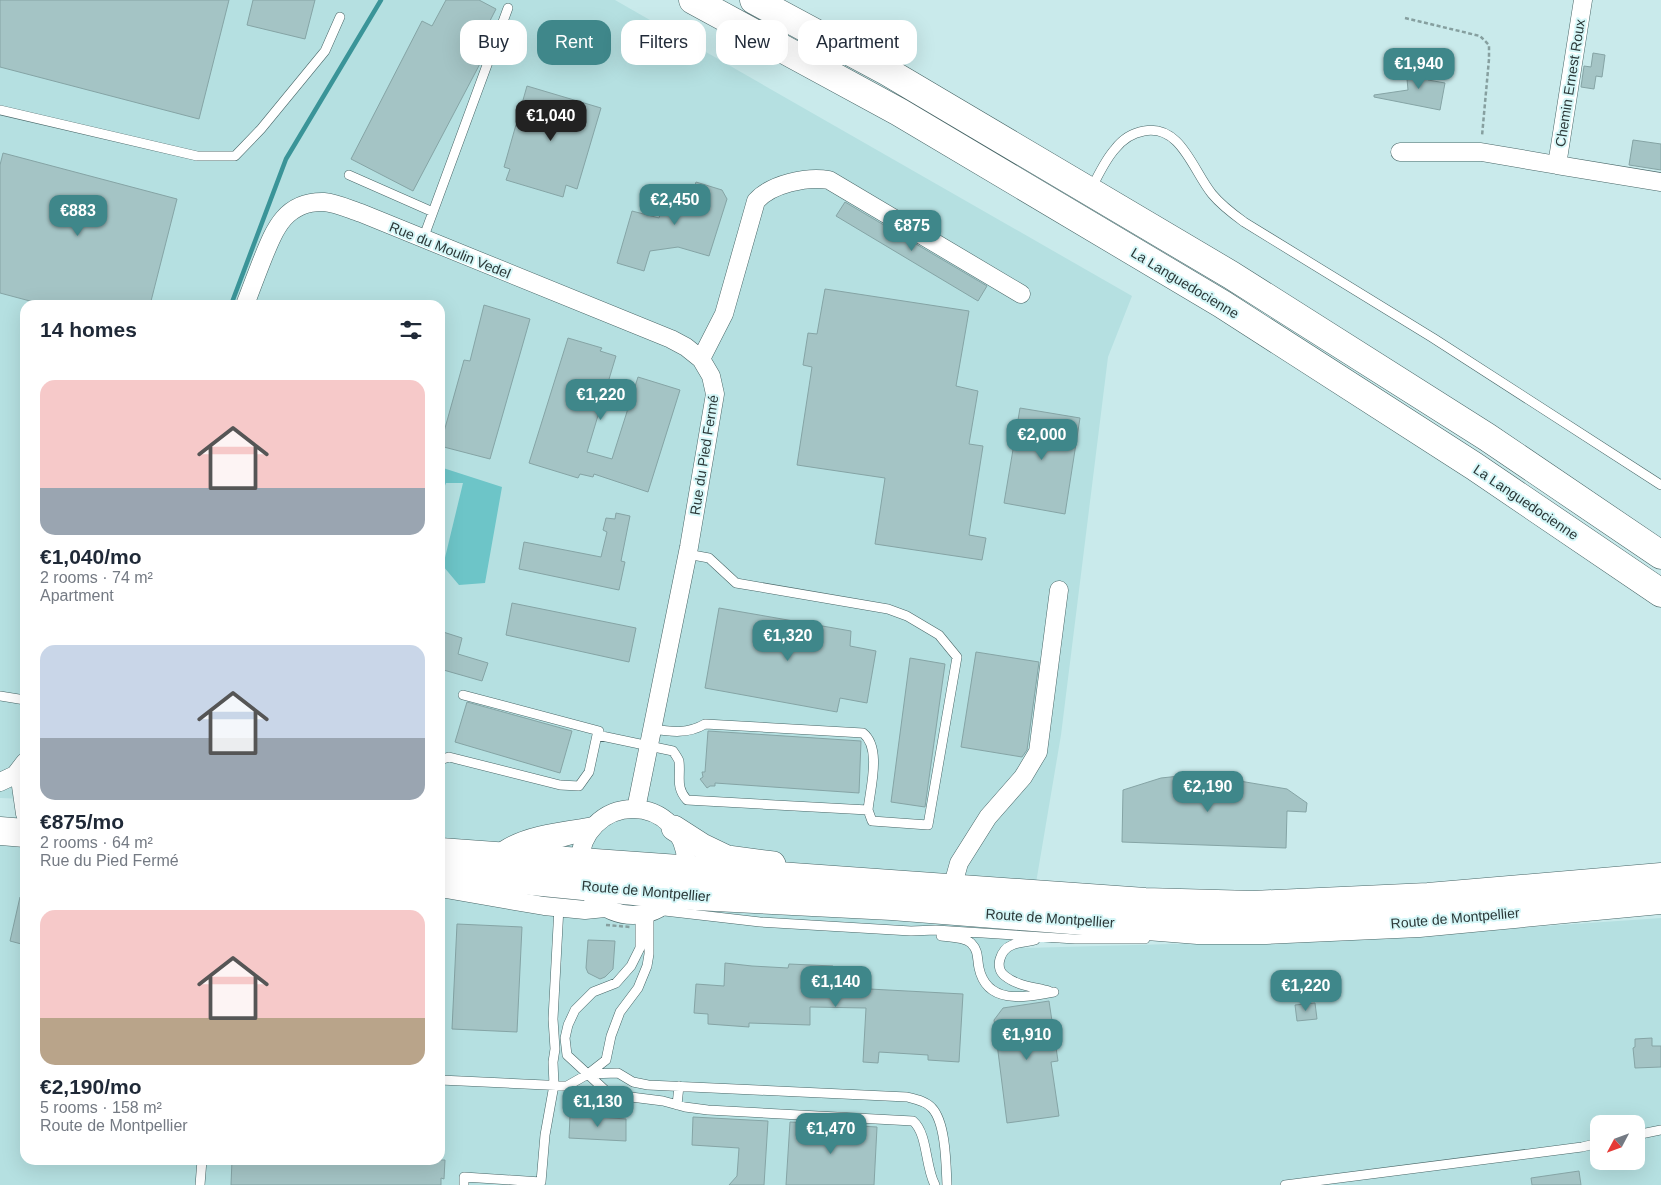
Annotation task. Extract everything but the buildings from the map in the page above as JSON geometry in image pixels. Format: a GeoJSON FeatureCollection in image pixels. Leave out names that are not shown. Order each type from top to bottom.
{"type":"FeatureCollection","features":[{"type":"Feature","properties":{"kind":"main road","name":"La Languedocienne"},"geometry":{"type":"LineString","coordinates":[[693,0],[899,112],[1222,304],[1474,466],[1661,593]]}},
{"type":"Feature","properties":{"kind":"main road"},"geometry":{"type":"LineString","coordinates":[[754,0],[888,72],[1231,275],[1487,437],[1661,555]]}},
{"type":"Feature","properties":{"kind":"main road"},"geometry":{"type":"LineString","coordinates":[[0,814],[20,815]]}},
{"type":"Feature","properties":{"kind":"main road"},"geometry":{"type":"LineString","coordinates":[[0,831],[20,833]]}},
{"type":"Feature","properties":{"kind":"main road","name":"Route de Montpellier"},"geometry":{"type":"LineString","coordinates":[[445,852],[486,853],[582,874],[661,901],[902,907],[1198,930],[1266,930],[1419,922],[1661,900]]}},
{"type":"Feature","properties":{"kind":"main road","name":"Route de Montpellier"},"geometry":{"type":"LineString","coordinates":[[445,872],[582,874]]}},
{"type":"Feature","properties":{"kind":"main road","name":"Route de Montpellier"},"geometry":{"type":"LineString","coordinates":[[661,901],[902,884],[1145,902],[1253,905],[1428,897],[1661,877]]}},
{"type":"Feature","properties":{"kind":"street","name":"Chemin Ernest Roux"},"geometry":{"type":"LineString","coordinates":[[1557,165],[1584,0]]}},
{"type":"Feature","properties":{"kind":"street","name":"Chemin Ernest Roux"},"geometry":{"type":"LineString","coordinates":[[1400,152],[1480,152],[1661,182]]}},
{"type":"Feature","properties":{"kind":"street"},"geometry":{"type":"LineString","coordinates":[[701,359],[724,314],[754,205],[766,192],[803,179],[817,178],[829,180],[840,185],[1021,294]]}},
{"type":"Feature","properties":{"kind":"street","name":"Rue du Moulin Vedel"},"geometry":{"type":"LineString","coordinates":[[247,300],[273,232],[281,220],[300,206],[325,202],[342,206],[671,338],[701,359]]}},
{"type":"Feature","properties":{"kind":"street","name":"Rue du Pied Fermé"},"geometry":{"type":"LineString","coordinates":[[636,809],[687,554],[716,394],[712,376],[701,359]]}},
{"type":"Feature","properties":{"kind":"street"},"geometry":{"type":"LineString","coordinates":[[952,888],[959,863],[988,817],[1023,777],[1038,752],[1059,590]]}},
{"type":"Feature","properties":{"kind":"street"},"geometry":{"type":"LineString","coordinates":[[0,782],[15,775],[20,768]]}},
{"type":"Feature","properties":{"kind":"street"},"geometry":{"type":"LineString","coordinates":[[486,853],[536,845],[595,825],[616,811],[636,809],[657,815],[702,846],[727,858],[770,864],[878,873],[902,884]]}},
{"type":"Feature","properties":{"kind":"street"},"geometry":{"type":"LineString","coordinates":[[595,825],[585,838],[582,874],[594,899],[605,908],[628,916],[661,901],[684,847],[674,828]]}},
{"type":"Feature","properties":{"kind":"street"},"geometry":{"type":"LineString","coordinates":[[445,889],[558,908],[585,910],[605,908]]}},
{"type":"Feature","properties":{"kind":"lane"},"geometry":{"type":"LineString","coordinates":[[423,239],[508,8]]}},
{"type":"Feature","properties":{"kind":"lane"},"geometry":{"type":"LineString","coordinates":[[0,110],[197,156],[234,156],[261,129],[325,51],[340,17]]}},
{"type":"Feature","properties":{"kind":"lane"},"geometry":{"type":"LineString","coordinates":[[1090,192],[1114,150],[1128,136],[1150,130],[1163,131],[1176,140],[1211,194],[1224,207],[1244,222],[1433,338],[1661,485]]}},
{"type":"Feature","properties":{"kind":"lane"},"geometry":{"type":"LineString","coordinates":[[349,175],[433,212]]}},
{"type":"Feature","properties":{"kind":"lane"},"geometry":{"type":"LineString","coordinates":[[597,735],[651,738],[667,731],[694,730],[705,724],[863,733],[871,742],[874,757],[868,810],[872,821],[928,825],[957,657],[939,635],[907,616],[888,609],[736,583],[709,558],[687,554]]}},
{"type":"Feature","properties":{"kind":"lane"},"geometry":{"type":"LineString","coordinates":[[445,758],[449,757],[560,785],[579,786],[589,772],[599,731],[463,695]]}},
{"type":"Feature","properties":{"kind":"lane"},"geometry":{"type":"LineString","coordinates":[[0,696],[20,699]]}},
{"type":"Feature","properties":{"kind":"lane"},"geometry":{"type":"LineString","coordinates":[[651,738],[663,748],[673,751],[679,760],[678,776],[682,794],[687,800],[769,803],[868,810]]}},
{"type":"Feature","properties":{"kind":"lane"},"geometry":{"type":"LineString","coordinates":[[661,901],[760,922],[911,931],[955,938],[970,943],[978,953],[979,970],[986,984],[999,995],[1027,996],[1054,992],[1015,982],[1004,976],[999,969],[999,961],[1003,952],[1011,945],[1044,938]]}},
{"type":"Feature","properties":{"kind":"lane"},"geometry":{"type":"LineString","coordinates":[[661,901],[631,966],[616,983],[593,992],[575,1010],[568,1025],[565,1038],[567,1055],[606,1091],[623,1096],[663,1100],[677,1105],[708,1110],[913,1121],[920,1130],[930,1177],[935,1185]]}},
{"type":"Feature","properties":{"kind":"lane"},"geometry":{"type":"LineString","coordinates":[[445,1080],[567,1086],[588,1074],[606,1060],[611,1036],[620,1012],[638,988],[647,966],[661,901]]}},
{"type":"Feature","properties":{"kind":"lane"},"geometry":{"type":"LineString","coordinates":[[464,1185],[464,1177],[541,1182],[545,1134],[554,1085],[553,1062],[555,1049],[553,1019],[558,908]]}},
{"type":"Feature","properties":{"kind":"lane"},"geometry":{"type":"LineString","coordinates":[[911,931],[936,930],[1100,940],[1156,938],[1198,930]]}},
{"type":"Feature","properties":{"kind":"lane"},"geometry":{"type":"LineString","coordinates":[[588,1074],[618,1073],[633,1082],[664,1086],[907,1097],[919,1100],[932,1106],[940,1119],[947,1185]]}},
{"type":"Feature","properties":{"kind":"lane"},"geometry":{"type":"LineString","coordinates":[[677,1105],[679,1086]]}},
{"type":"Feature","properties":{"kind":"lane"},"geometry":{"type":"LineString","coordinates":[[1645,1133],[1661,1130]]}},
{"type":"Feature","properties":{"kind":"lane"},"geometry":{"type":"LineString","coordinates":[[1285,1185],[1590,1145]]}},
{"type":"Feature","properties":{"kind":"lane"},"geometry":{"type":"LineString","coordinates":[[200,1185],[202,1165]]}},
{"type":"Feature","properties":{"kind":"path"},"geometry":{"type":"LineString","coordinates":[[1405,18],[1480,36],[1489,44],[1490,60],[1480,152]]}},
{"type":"Feature","properties":{"kind":"shaded area"},"geometry":{"type":"Polygon","coordinates":[[[0,0],[615,0],[650,20],[621,20],[621,65],[706,65],[706,52],[716,58],[716,65],[729,65],[1132,296],[1108,357],[1061,735],[1025,948],[1357,939],[1661,918],[1661,1185],[0,1185],[0,830],[20,812],[20,1165],[445,1165],[445,300],[20,300],[20,799],[0,798],[0,0]]]}},
{"type":"Feature","properties":{"kind":"shaded area"},"geometry":{"type":"Polygon","coordinates":[[[445,469],[502,487],[485,583],[459,585],[445,568],[445,558],[463,483],[446,483],[445,486],[445,469]]]}},
{"type":"Feature","properties":{"kind":"waterway"},"geometry":{"type":"LineString","coordinates":[[233,300],[286,159],[381,0]]}}]}
